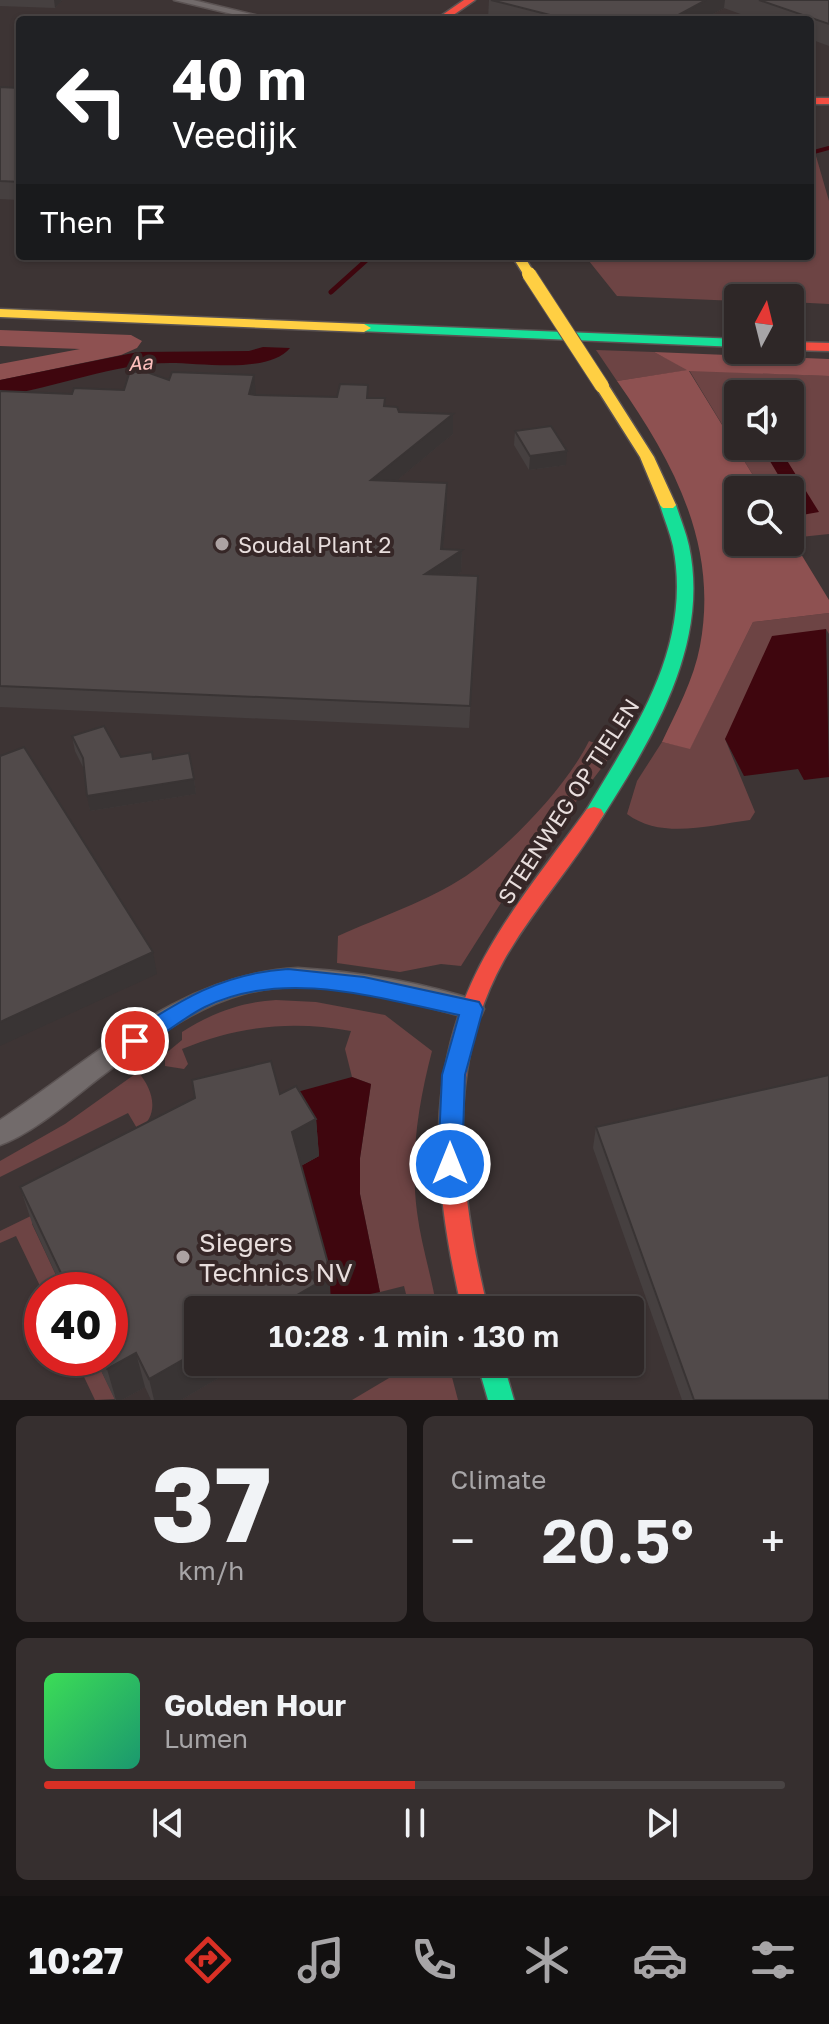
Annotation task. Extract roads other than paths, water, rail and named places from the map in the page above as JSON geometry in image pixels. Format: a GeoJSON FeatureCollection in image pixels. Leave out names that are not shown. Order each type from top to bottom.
{"type":"FeatureCollection","features":[{"type":"Feature","properties":{"kind":"main road"},"geometry":{"type":"LineString","coordinates":[[446,16],[470,0]]}},
{"type":"Feature","properties":{"kind":"main road","name":"STEENWEG OP TIELEN"},"geometry":{"type":"LineString","coordinates":[[472,1296],[452,1209],[449,1153],[454,1075],[472,1009],[503,946],[596,812],[655,714],[687,623],[688,572],[680,530],[667,491],[636,432],[602,386],[520,260]]}},
{"type":"Feature","properties":{"kind":"main road"},"geometry":{"type":"LineString","coordinates":[[0,297],[724,325]]}},
{"type":"Feature","properties":{"kind":"main road"},"geometry":{"type":"LineString","coordinates":[[0,313],[724,342]]}},
{"type":"Feature","properties":{"kind":"main road"},"geometry":{"type":"LineString","coordinates":[[804,329],[829,330]]}},
{"type":"Feature","properties":{"kind":"main road"},"geometry":{"type":"LineString","coordinates":[[804,346],[829,347]]}},
{"type":"Feature","properties":{"kind":"main road"},"geometry":{"type":"LineString","coordinates":[[494,1376],[501,1400]]}},
{"type":"Feature","properties":{"kind":"street"},"geometry":{"type":"LineString","coordinates":[[179,0],[253,16]]}},
{"type":"Feature","properties":{"kind":"street"},"geometry":{"type":"LineString","coordinates":[[0,1134],[198,1000],[244,983],[288,978],[333,982],[472,1009]]}},
{"type":"Feature","properties":{"kind":"water"},"geometry":{"type":"Polygon","coordinates":[[[263,347],[290,348],[280,356],[251,364],[149,364],[0,396],[0,380],[138,352],[249,351],[263,347]]]}},
{"type":"Feature","properties":{"kind":"water"},"geometry":{"type":"Polygon","coordinates":[[[769,460],[787,460],[797,476],[779,476],[769,460]]]}},
{"type":"Feature","properties":{"kind":"water"},"geometry":{"type":"Polygon","coordinates":[[[804,488],[819,512],[804,515],[804,488]]]}},
{"type":"Feature","properties":{"kind":"water"},"geometry":{"type":"Polygon","coordinates":[[[826,629],[829,777],[804,780],[798,769],[744,776],[725,739],[772,636],[826,629]]]}},
{"type":"Feature","properties":{"kind":"water"},"geometry":{"type":"Polygon","coordinates":[[[352,1077],[371,1084],[360,1158],[360,1194],[380,1292],[360,1296],[329,1296],[275,1098],[352,1077]]]}},
{"type":"Feature","properties":{"kind":"waterway","name":"Aa"},"geometry":{"type":"LineString","coordinates":[[814,152],[829,148]]}},
{"type":"Feature","properties":{"kind":"waterway","name":"Aa"},"geometry":{"type":"LineString","coordinates":[[331,292],[367,260]]}},
{"type":"Feature","properties":{"kind":"place","name":"Soudal Plant 2"},"geometry":{"type":"Point","coordinates":[222,544]}},
{"type":"Feature","properties":{"kind":"place","name":"Siegers Technics NV"},"geometry":{"type":"Point","coordinates":[183,1257]}}]}
